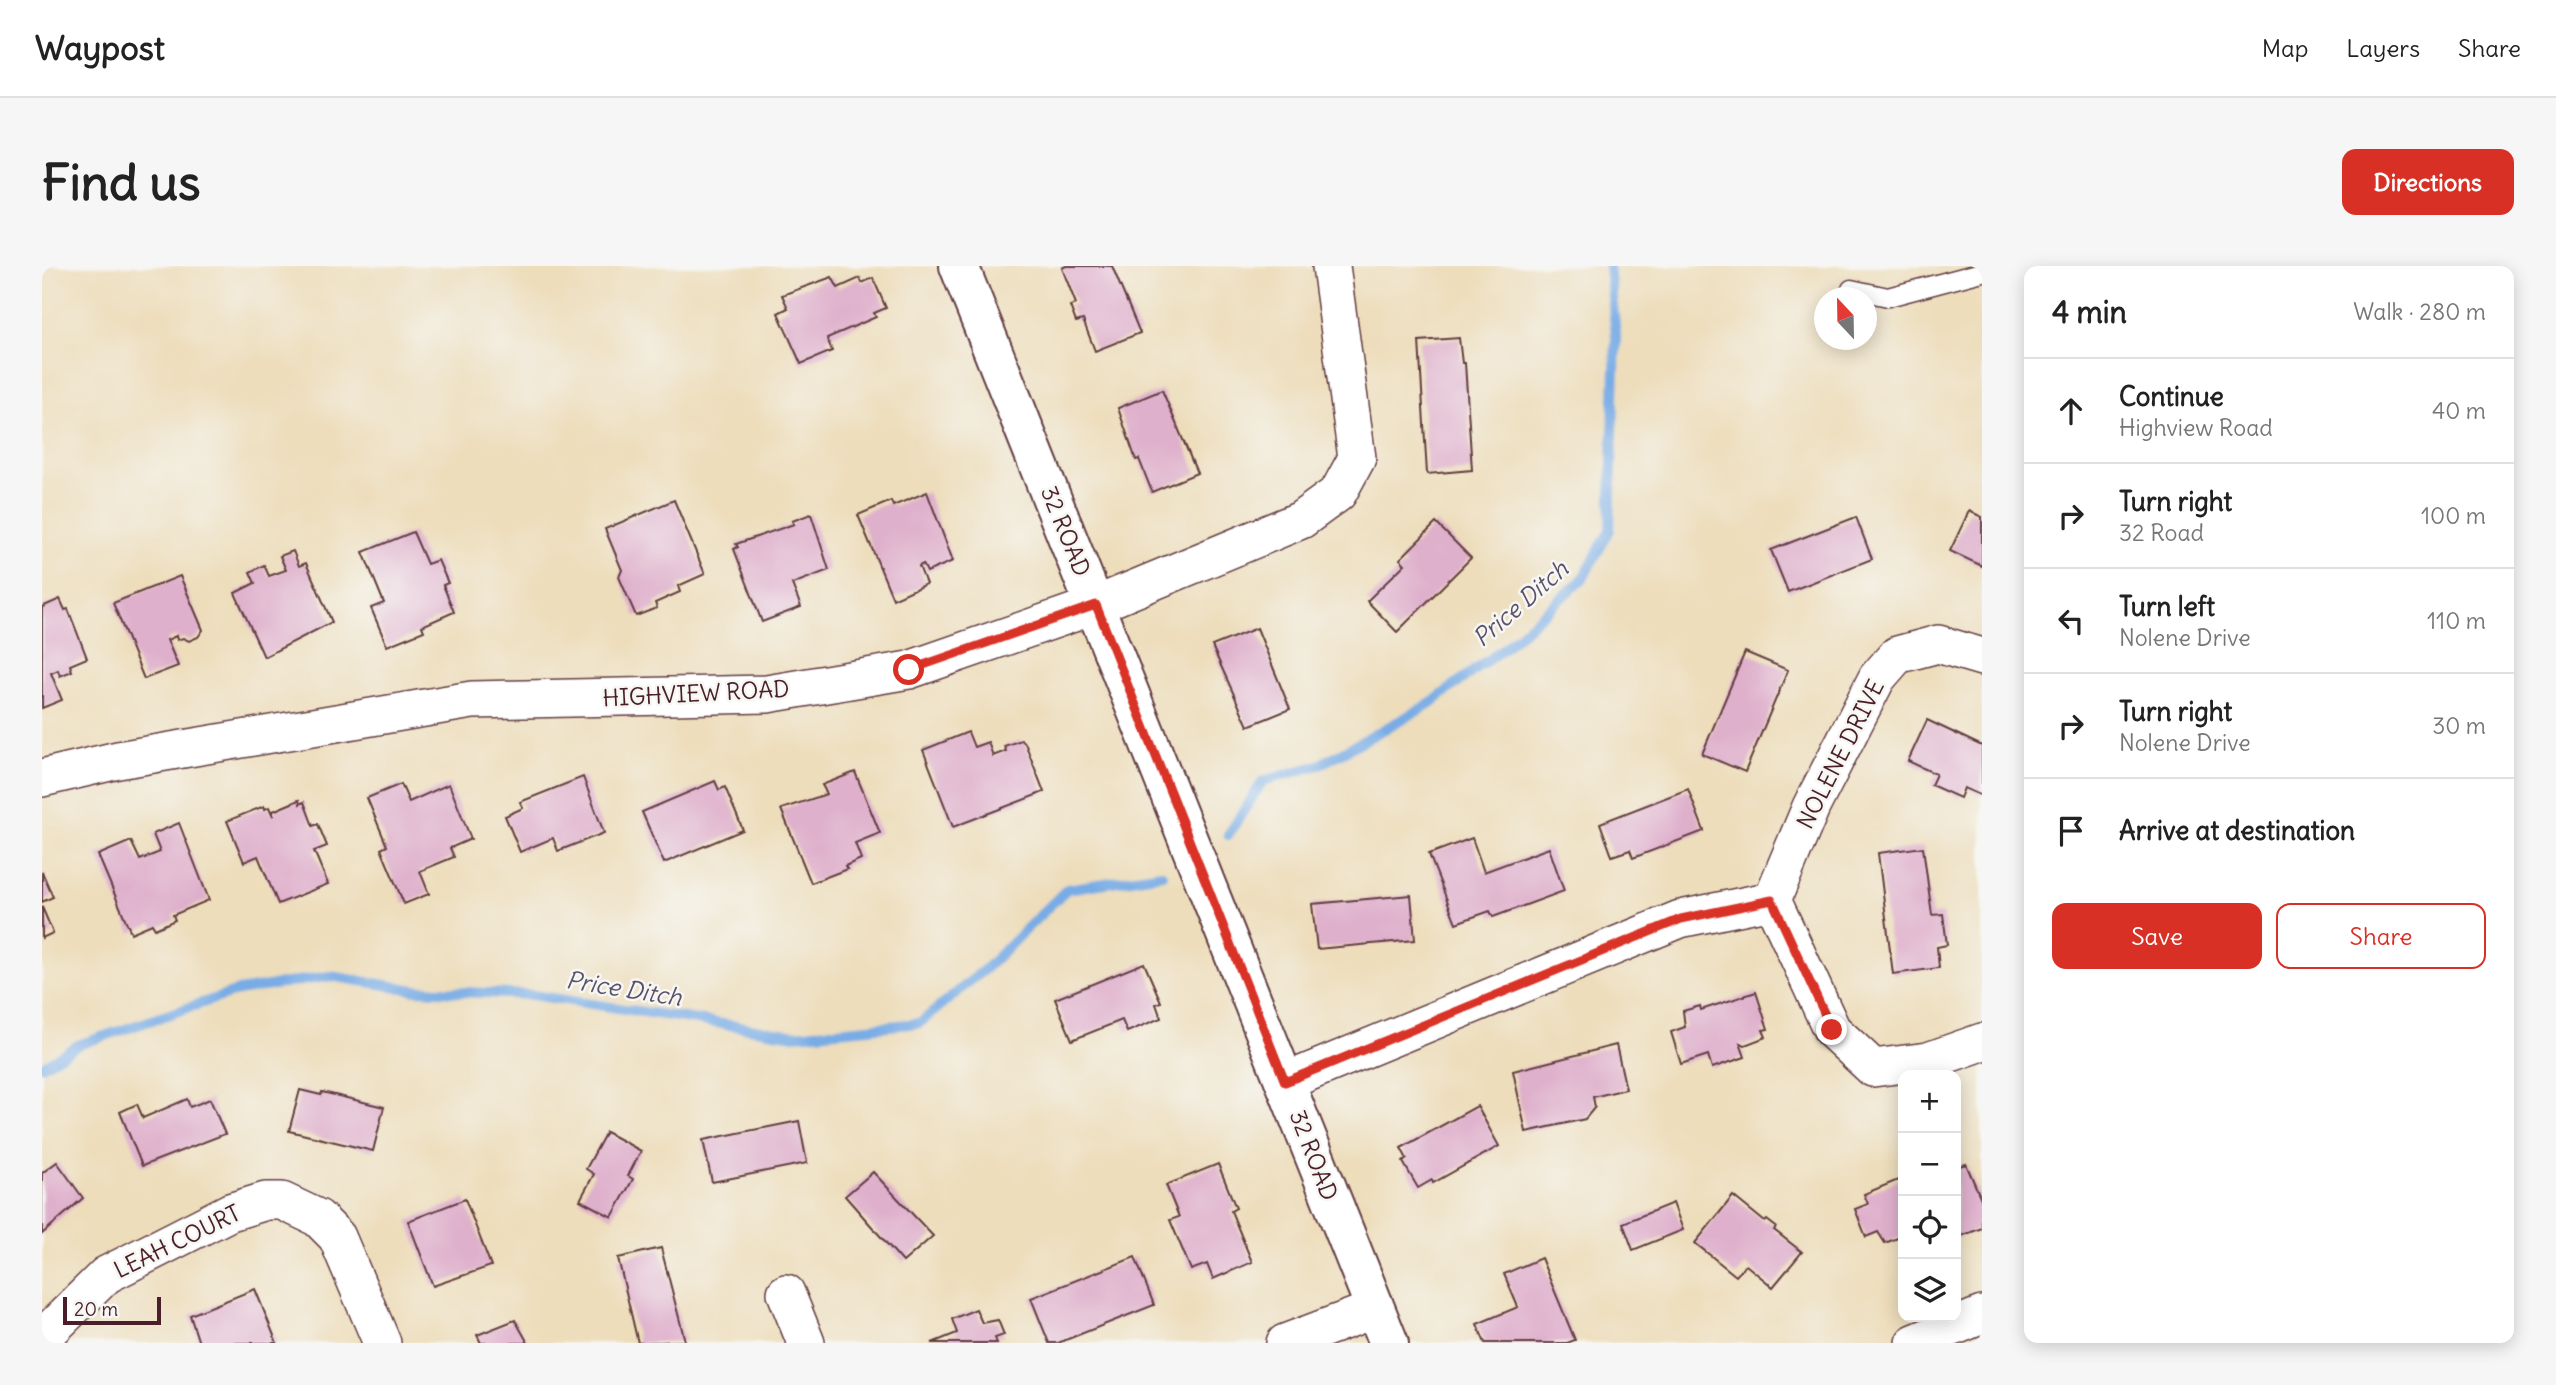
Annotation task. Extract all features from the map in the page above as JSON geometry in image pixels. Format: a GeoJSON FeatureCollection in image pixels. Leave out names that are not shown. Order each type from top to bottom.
{"type":"FeatureCollection","features":[{"type":"Feature","properties":{"kind":"street","name":"32 ROAD"},"geometry":{"type":"LineString","coordinates":[[959,266],[1382,1326]]}},
{"type":"Feature","properties":{"kind":"street","name":"HIGHVIEW ROAD"},"geometry":{"type":"LineString","coordinates":[[42,778],[118,760],[472,700],[767,694],[909,670],[1096,605],[1301,520],[1338,493],[1357,458],[1331,266]]}},
{"type":"Feature","properties":{"kind":"street","name":"NOLENE DRIVE"},"geometry":{"type":"LineString","coordinates":[[1772,900],[1811,807],[1877,678],[1897,655],[1938,644],[1982,657]]}},
{"type":"Feature","properties":{"kind":"street"},"geometry":{"type":"LineString","coordinates":[[1285,1082],[1681,919],[1772,900],[1832,1030],[1873,1068],[1928,1061],[1982,1042]]}},
{"type":"Feature","properties":{"kind":"street","name":"LEAH COURT"},"geometry":{"type":"LineString","coordinates":[[42,1338],[106,1275],[230,1212],[266,1201],[282,1201],[318,1217],[337,1237],[382,1343]]}},
{"type":"Feature","properties":{"kind":"street"},"geometry":{"type":"LineString","coordinates":[[786,1293],[806,1343]]}},
{"type":"Feature","properties":{"kind":"street"},"geometry":{"type":"LineString","coordinates":[[1914,1343],[1982,1315]]}},
{"type":"Feature","properties":{"kind":"street"},"geometry":{"type":"LineString","coordinates":[[1284,1343],[1382,1326]]}},
{"type":"Feature","properties":{"kind":"lane"},"geometry":{"type":"LineString","coordinates":[[1877,295],[1888,297],[1982,272]]}},
{"type":"Feature","properties":{"kind":"building"},"geometry":{"type":"Polygon","coordinates":[[[1112,266],[1140,333],[1095,351],[1083,320],[1076,322],[1070,306],[1076,304],[1062,268],[1112,266]]]}},
{"type":"Feature","properties":{"kind":"building"},"geometry":{"type":"Polygon","coordinates":[[[832,277],[838,288],[860,278],[862,283],[873,278],[886,308],[874,313],[876,317],[827,338],[832,351],[801,364],[778,313],[788,308],[782,295],[832,277]]]}},
{"type":"Feature","properties":{"kind":"building"},"geometry":{"type":"Polygon","coordinates":[[[1459,338],[1462,363],[1465,363],[1472,470],[1427,474],[1419,341],[1459,338]]]}},
{"type":"Feature","properties":{"kind":"building"},"geometry":{"type":"Polygon","coordinates":[[[1162,390],[1197,473],[1152,492],[1139,459],[1136,460],[1118,408],[1162,390]]]}},
{"type":"Feature","properties":{"kind":"building"},"geometry":{"type":"Polygon","coordinates":[[[927,492],[953,561],[927,572],[923,564],[919,566],[926,584],[893,599],[858,515],[891,501],[893,506],[927,492]]]}},
{"type":"Feature","properties":{"kind":"building"},"geometry":{"type":"Polygon","coordinates":[[[674,500],[705,574],[678,586],[680,592],[655,603],[657,608],[636,616],[619,577],[622,570],[605,529],[674,500]]]}},
{"type":"Feature","properties":{"kind":"building"},"geometry":{"type":"Polygon","coordinates":[[[1969,511],[1982,517],[1982,566],[1950,551],[1969,511]]]}},
{"type":"Feature","properties":{"kind":"building"},"geometry":{"type":"Polygon","coordinates":[[[811,514],[829,570],[792,584],[801,607],[762,622],[734,549],[738,547],[736,544],[794,524],[792,521],[811,514]]]}},
{"type":"Feature","properties":{"kind":"building"},"geometry":{"type":"Polygon","coordinates":[[[1856,517],[1872,559],[1788,592],[1771,550],[1856,517]]]}},
{"type":"Feature","properties":{"kind":"building"},"geometry":{"type":"Polygon","coordinates":[[[1436,523],[1471,558],[1397,632],[1367,601],[1405,564],[1400,559],[1436,523]]]}},
{"type":"Feature","properties":{"kind":"building"},"geometry":{"type":"Polygon","coordinates":[[[413,532],[427,564],[438,560],[448,583],[443,585],[454,612],[422,626],[424,631],[387,646],[371,608],[384,603],[363,552],[413,532]]]}},
{"type":"Feature","properties":{"kind":"building"},"geometry":{"type":"Polygon","coordinates":[[[293,551],[299,566],[306,563],[332,622],[264,657],[235,593],[255,583],[250,572],[264,565],[269,576],[286,570],[280,556],[293,551]]]}},
{"type":"Feature","properties":{"kind":"building"},"geometry":{"type":"Polygon","coordinates":[[[180,576],[203,630],[198,637],[189,641],[183,638],[177,640],[176,636],[167,640],[178,666],[144,679],[113,603],[180,576]]]}},
{"type":"Feature","properties":{"kind":"building"},"geometry":{"type":"Polygon","coordinates":[[[60,599],[65,610],[68,609],[87,658],[70,665],[72,671],[60,676],[58,670],[51,673],[62,700],[42,708],[42,607],[60,599]]]}},
{"type":"Feature","properties":{"kind":"building"},"geometry":{"type":"Polygon","coordinates":[[[1257,628],[1290,709],[1248,726],[1212,646],[1257,628]]]}},
{"type":"Feature","properties":{"kind":"building"},"geometry":{"type":"Polygon","coordinates":[[[1745,652],[1788,670],[1745,772],[1702,754],[1745,652]]]}},
{"type":"Feature","properties":{"kind":"building"},"geometry":{"type":"Polygon","coordinates":[[[1927,720],[1982,746],[1982,796],[1964,788],[1960,798],[1931,785],[1936,774],[1908,761],[1927,720]]]}},
{"type":"Feature","properties":{"kind":"building"},"geometry":{"type":"Polygon","coordinates":[[[968,732],[974,747],[988,742],[993,756],[1006,751],[1004,746],[1021,740],[1025,743],[1044,792],[953,827],[923,750],[968,732]]]}},
{"type":"Feature","properties":{"kind":"building"},"geometry":{"type":"Polygon","coordinates":[[[855,772],[880,833],[855,843],[861,859],[845,866],[847,869],[811,883],[781,809],[827,794],[822,785],[855,772]]]}},
{"type":"Feature","properties":{"kind":"building"},"geometry":{"type":"Polygon","coordinates":[[[583,777],[604,833],[558,851],[553,838],[520,852],[505,816],[523,808],[520,802],[583,777]]]}},
{"type":"Feature","properties":{"kind":"building"},"geometry":{"type":"Polygon","coordinates":[[[715,781],[719,790],[725,787],[743,830],[664,863],[642,812],[715,781]]]}},
{"type":"Feature","properties":{"kind":"building"},"geometry":{"type":"Polygon","coordinates":[[[401,784],[409,802],[449,784],[471,839],[450,848],[454,857],[420,871],[429,894],[404,904],[381,849],[387,846],[367,798],[401,784]]]}},
{"type":"Feature","properties":{"kind":"building"},"geometry":{"type":"Polygon","coordinates":[[[1688,789],[1704,831],[1633,858],[1630,850],[1612,856],[1600,823],[1688,789]]]}},
{"type":"Feature","properties":{"kind":"building"},"geometry":{"type":"Polygon","coordinates":[[[299,800],[300,804],[304,802],[313,826],[318,824],[327,846],[314,851],[328,884],[278,904],[258,856],[244,862],[227,821],[264,806],[265,809],[269,807],[273,816],[273,811],[299,800]]]}},
{"type":"Feature","properties":{"kind":"building"},"geometry":{"type":"Polygon","coordinates":[[[179,823],[209,900],[173,915],[175,920],[155,929],[152,924],[131,933],[98,855],[131,841],[140,860],[160,852],[153,834],[179,823]]]}},
{"type":"Feature","properties":{"kind":"building"},"geometry":{"type":"Polygon","coordinates":[[[1472,838],[1484,872],[1549,848],[1564,891],[1493,917],[1490,911],[1456,923],[1429,854],[1472,838]]]}},
{"type":"Feature","properties":{"kind":"building"},"geometry":{"type":"Polygon","coordinates":[[[1923,847],[1932,915],[1943,914],[1947,945],[1937,947],[1939,968],[1893,974],[1878,853],[1923,847]]]}},
{"type":"Feature","properties":{"kind":"building"},"geometry":{"type":"Polygon","coordinates":[[[42,872],[53,897],[42,902],[42,872]]]}},
{"type":"Feature","properties":{"kind":"building"},"geometry":{"type":"Polygon","coordinates":[[[1411,895],[1415,940],[1317,949],[1312,904],[1411,895]]]}},
{"type":"Feature","properties":{"kind":"building"},"geometry":{"type":"Polygon","coordinates":[[[42,907],[53,933],[42,938],[42,907]]]}},
{"type":"Feature","properties":{"kind":"building"},"geometry":{"type":"Polygon","coordinates":[[[1144,963],[1161,1002],[1156,1004],[1161,1018],[1127,1032],[1122,1020],[1072,1040],[1055,999],[1144,963]]]}},
{"type":"Feature","properties":{"kind":"building"},"geometry":{"type":"Polygon","coordinates":[[[1756,992],[1768,1029],[1763,1030],[1766,1037],[1745,1045],[1740,1043],[1745,1057],[1712,1068],[1708,1055],[1681,1064],[1671,1032],[1685,1027],[1683,1011],[1700,1006],[1701,1010],[1756,992]]]}},
{"type":"Feature","properties":{"kind":"building"},"geometry":{"type":"Polygon","coordinates":[[[1616,1045],[1626,1089],[1593,1097],[1595,1107],[1585,1119],[1526,1132],[1513,1071],[1616,1045]]]}},
{"type":"Feature","properties":{"kind":"building"},"geometry":{"type":"Polygon","coordinates":[[[300,1090],[321,1095],[322,1092],[384,1107],[373,1151],[289,1131],[300,1090]]]}},
{"type":"Feature","properties":{"kind":"building"},"geometry":{"type":"Polygon","coordinates":[[[187,1099],[190,1107],[210,1099],[225,1134],[142,1166],[120,1112],[137,1104],[143,1118],[187,1099]]]}},
{"type":"Feature","properties":{"kind":"building"},"geometry":{"type":"Polygon","coordinates":[[[1477,1106],[1499,1146],[1433,1183],[1432,1180],[1418,1188],[1403,1162],[1407,1159],[1401,1148],[1477,1106]]]}},
{"type":"Feature","properties":{"kind":"building"},"geometry":{"type":"Polygon","coordinates":[[[799,1121],[807,1163],[712,1182],[703,1140],[799,1121]]]}},
{"type":"Feature","properties":{"kind":"building"},"geometry":{"type":"Polygon","coordinates":[[[606,1132],[641,1151],[628,1176],[633,1179],[612,1217],[580,1200],[594,1174],[586,1169],[606,1132]]]}},
{"type":"Feature","properties":{"kind":"building"},"geometry":{"type":"Polygon","coordinates":[[[57,1162],[83,1198],[42,1234],[42,1173],[57,1162]]]}},
{"type":"Feature","properties":{"kind":"building"},"geometry":{"type":"Polygon","coordinates":[[[1218,1164],[1236,1208],[1231,1211],[1252,1262],[1213,1279],[1207,1264],[1191,1270],[1170,1220],[1179,1217],[1166,1185],[1218,1164]]]}},
{"type":"Feature","properties":{"kind":"building"},"geometry":{"type":"Polygon","coordinates":[[[1966,1164],[1982,1201],[1982,1228],[1961,1236],[1961,1196],[1961,1166],[1966,1164]]]}},
{"type":"Feature","properties":{"kind":"building"},"geometry":{"type":"Polygon","coordinates":[[[873,1172],[933,1236],[903,1262],[845,1196],[873,1172]]]}},
{"type":"Feature","properties":{"kind":"building"},"geometry":{"type":"Polygon","coordinates":[[[1898,1180],[1898,1238],[1885,1243],[1878,1232],[1866,1237],[1855,1209],[1868,1204],[1864,1194],[1898,1180]]]}},
{"type":"Feature","properties":{"kind":"building"},"geometry":{"type":"Polygon","coordinates":[[[1733,1196],[1765,1222],[1767,1220],[1776,1227],[1774,1230],[1802,1252],[1773,1287],[1746,1265],[1736,1276],[1695,1243],[1733,1196]]]}},
{"type":"Feature","properties":{"kind":"building"},"geometry":{"type":"Polygon","coordinates":[[[465,1199],[491,1266],[433,1286],[408,1221],[465,1199]]]}},
{"type":"Feature","properties":{"kind":"building"},"geometry":{"type":"Polygon","coordinates":[[[1673,1203],[1683,1230],[1633,1250],[1623,1223],[1673,1203]]]}},
{"type":"Feature","properties":{"kind":"building"},"geometry":{"type":"Polygon","coordinates":[[[661,1248],[685,1341],[638,1343],[618,1258],[661,1248]]]}},
{"type":"Feature","properties":{"kind":"building"},"geometry":{"type":"Polygon","coordinates":[[[1135,1257],[1154,1305],[1058,1343],[1049,1343],[1031,1298],[1135,1257]]]}},
{"type":"Feature","properties":{"kind":"building"},"geometry":{"type":"Polygon","coordinates":[[[1541,1258],[1575,1340],[1567,1343],[1485,1343],[1477,1324],[1518,1307],[1504,1274],[1541,1258]]]}},
{"type":"Feature","properties":{"kind":"building"},"geometry":{"type":"Polygon","coordinates":[[[255,1289],[277,1343],[199,1343],[190,1315],[255,1289]]]}},
{"type":"Feature","properties":{"kind":"building"},"geometry":{"type":"Polygon","coordinates":[[[976,1309],[982,1323],[998,1320],[1004,1335],[995,1338],[997,1343],[932,1343],[957,1333],[952,1319],[976,1309]]]}},
{"type":"Feature","properties":{"kind":"building"},"geometry":{"type":"Polygon","coordinates":[[[515,1320],[528,1343],[481,1343],[477,1335],[515,1320]]]}},
{"type":"Feature","properties":{"kind":"waterway","name":"Price Ditch"},"geometry":{"type":"LineString","coordinates":[[1228,835],[1263,781],[1319,765],[1430,704],[1505,647],[1582,580],[1610,530],[1616,336],[1609,266]]}},
{"type":"Feature","properties":{"kind":"waterway","name":"Price Ditch"},"geometry":{"type":"LineString","coordinates":[[42,1066],[78,1045],[238,991],[330,976],[416,990],[532,995],[795,1035],[920,1023],[986,968],[1067,889],[1162,874]]}},
{"type":"Feature","properties":{"kind":"route"},"geometry":{"type":"LineString","coordinates":[[909,670],[1096,605],[1285,1082],[1681,919],[1772,900],[1832,1030]]}}]}
